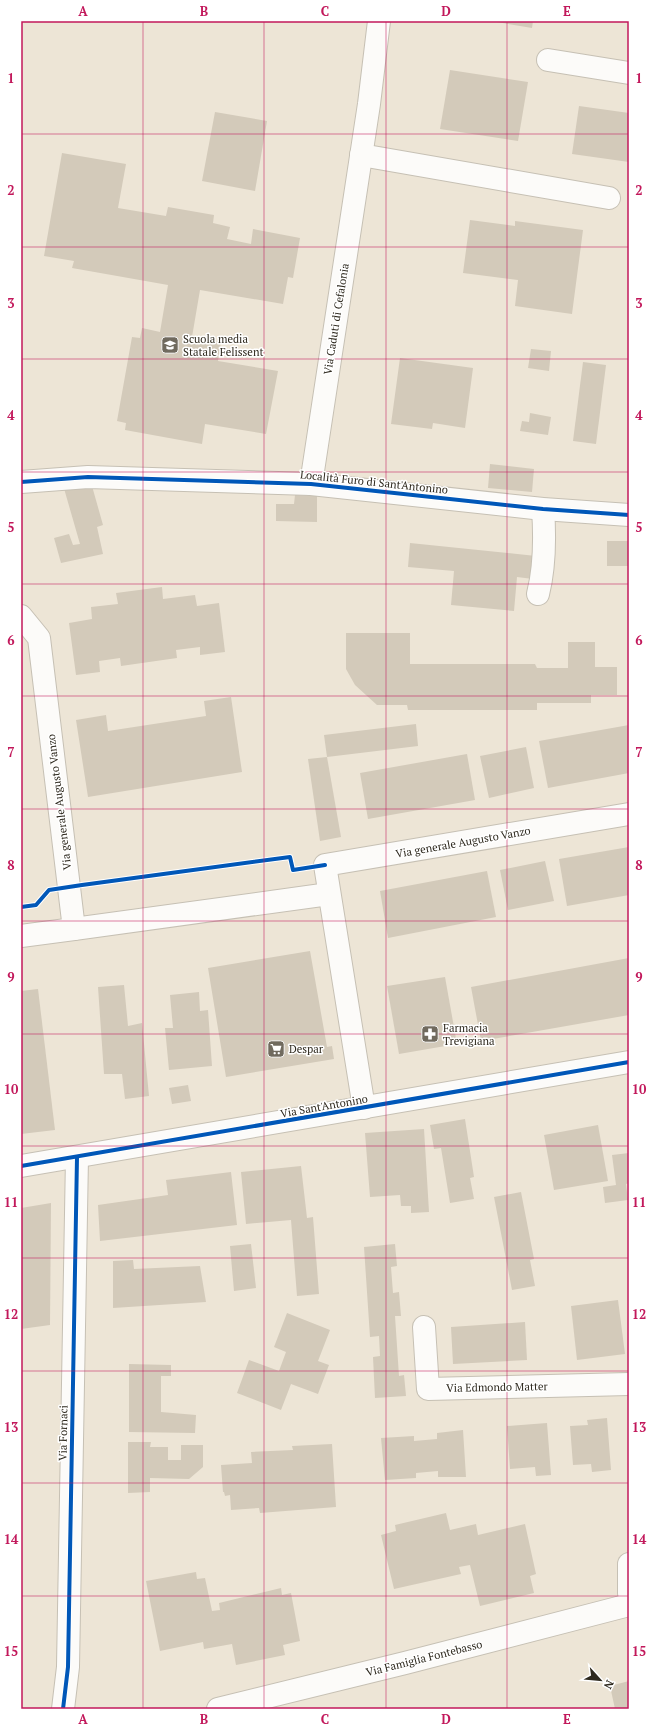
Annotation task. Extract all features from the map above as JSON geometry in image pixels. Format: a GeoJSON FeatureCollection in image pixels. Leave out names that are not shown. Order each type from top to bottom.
{"type":"FeatureCollection","features":[{"type":"Feature","properties":{"kind":"street","name":"Via Caduti di Cefalonia"},"geometry":{"type":"LineString","coordinates":[[310,484],[361,155],[379,21]]}},
{"type":"Feature","properties":{"kind":"street"},"geometry":{"type":"LineString","coordinates":[[548,60],[629,73]]}},
{"type":"Feature","properties":{"kind":"street"},"geometry":{"type":"LineString","coordinates":[[361,155],[609,198]]}},
{"type":"Feature","properties":{"kind":"street","name":"Località Furo di Sant'Antonino"},"geometry":{"type":"LineString","coordinates":[[21,482],[88,477],[310,484],[543,509],[629,515]]}},
{"type":"Feature","properties":{"kind":"street"},"geometry":{"type":"LineString","coordinates":[[538,594],[544,556],[545,535],[543,509]]}},
{"type":"Feature","properties":{"kind":"street","name":"Via generale Augusto Vanzo"},"geometry":{"type":"LineString","coordinates":[[21,616],[39,638],[74,929]]}},
{"type":"Feature","properties":{"kind":"street","name":"Via generale Augusto Vanzo"},"geometry":{"type":"LineString","coordinates":[[364,1108],[325,865],[629,814]]}},
{"type":"Feature","properties":{"kind":"street"},"geometry":{"type":"LineString","coordinates":[[21,936],[329,894]]}},
{"type":"Feature","properties":{"kind":"street","name":"Via Sant'Antonino"},"geometry":{"type":"LineString","coordinates":[[21,1166],[629,1062]]}},
{"type":"Feature","properties":{"kind":"street","name":"Via Fornaci"},"geometry":{"type":"LineString","coordinates":[[63,1709],[68,1667],[77,1157]]}},
{"type":"Feature","properties":{"kind":"street","name":"Via Edmondo Matter"},"geometry":{"type":"LineString","coordinates":[[424,1327],[428,1389],[629,1384]]}},
{"type":"Feature","properties":{"kind":"street"},"geometry":{"type":"LineString","coordinates":[[629,1564],[629,1593]]}},
{"type":"Feature","properties":{"kind":"street","name":"Via Famiglia Fontebasso"},"geometry":{"type":"LineString","coordinates":[[218,1709],[405,1663],[629,1605]]}},
{"type":"Feature","properties":{"kind":"building"},"geometry":{"type":"Polygon","coordinates":[[[491,21],[533,21],[532,28],[491,21]]]}},
{"type":"Feature","properties":{"kind":"building"},"geometry":{"type":"Polygon","coordinates":[[[450,70],[528,82],[518,141],[440,129],[450,70]]]}},
{"type":"Feature","properties":{"kind":"building"},"geometry":{"type":"Polygon","coordinates":[[[579,106],[629,113],[629,162],[572,154],[579,106]]]}},
{"type":"Feature","properties":{"kind":"building"},"geometry":{"type":"Polygon","coordinates":[[[215,112],[267,121],[255,191],[202,181],[215,112]]]}},
{"type":"Feature","properties":{"kind":"building"},"geometry":{"type":"Polygon","coordinates":[[[62,153],[126,164],[118,208],[166,216],[168,207],[214,215],[213,223],[230,227],[227,239],[251,244],[253,229],[300,238],[293,278],[288,277],[283,304],[200,290],[192,337],[221,342],[218,361],[278,371],[266,434],[205,424],[202,444],[125,430],[126,423],[117,421],[132,337],[140,338],[142,328],[160,332],[168,285],[72,268],[74,261],[44,256],[62,153]]]}},
{"type":"Feature","properties":{"kind":"building"},"geometry":{"type":"Polygon","coordinates":[[[470,220],[515,226],[515,221],[583,230],[572,314],[515,306],[518,280],[463,273],[470,220]]]}},
{"type":"Feature","properties":{"kind":"building"},"geometry":{"type":"Polygon","coordinates":[[[531,349],[551,351],[549,371],[528,368],[531,349]]]}},
{"type":"Feature","properties":{"kind":"building"},"geometry":{"type":"Polygon","coordinates":[[[400,358],[473,368],[465,428],[433,423],[432,429],[391,424],[400,358]]]}},
{"type":"Feature","properties":{"kind":"building"},"geometry":{"type":"Polygon","coordinates":[[[583,362],[606,365],[596,444],[573,441],[583,362]]]}},
{"type":"Feature","properties":{"kind":"building"},"geometry":{"type":"Polygon","coordinates":[[[530,413],[551,417],[548,435],[520,431],[522,421],[529,422],[530,413]]]}},
{"type":"Feature","properties":{"kind":"building"},"geometry":{"type":"Polygon","coordinates":[[[490,464],[534,469],[532,492],[488,488],[490,464]]]}},
{"type":"Feature","properties":{"kind":"building"},"geometry":{"type":"Polygon","coordinates":[[[63,485],[92,486],[103,525],[97,527],[103,554],[61,563],[54,538],[69,534],[73,545],[80,544],[63,485]]]}},
{"type":"Feature","properties":{"kind":"building"},"geometry":{"type":"Polygon","coordinates":[[[295,495],[317,496],[317,522],[276,521],[276,504],[294,504],[295,495]]]}},
{"type":"Feature","properties":{"kind":"building"},"geometry":{"type":"Polygon","coordinates":[[[607,541],[629,541],[629,566],[607,566],[607,541]]]}},
{"type":"Feature","properties":{"kind":"building"},"geometry":{"type":"Polygon","coordinates":[[[410,543],[536,556],[533,579],[517,577],[514,611],[451,605],[454,571],[408,567],[410,543]]]}},
{"type":"Feature","properties":{"kind":"building"},"geometry":{"type":"Polygon","coordinates":[[[162,587],[163,599],[195,595],[197,606],[219,603],[225,652],[200,655],[200,647],[176,650],[177,658],[121,666],[120,658],[99,661],[100,672],[76,675],[69,623],[92,619],[91,607],[118,604],[116,593],[162,587]]]}},
{"type":"Feature","properties":{"kind":"building"},"geometry":{"type":"Polygon","coordinates":[[[346,633],[410,633],[410,664],[535,664],[537,668],[568,668],[568,642],[595,642],[595,667],[617,667],[617,695],[591,695],[591,703],[537,703],[537,710],[408,710],[407,705],[377,705],[355,685],[346,669],[346,633]]]}},
{"type":"Feature","properties":{"kind":"building"},"geometry":{"type":"Polygon","coordinates":[[[231,697],[242,772],[88,797],[76,720],[106,715],[108,731],[206,716],[204,701],[231,697]]]}},
{"type":"Feature","properties":{"kind":"building"},"geometry":{"type":"Polygon","coordinates":[[[416,724],[418,746],[327,757],[324,735],[416,724]]]}},
{"type":"Feature","properties":{"kind":"building"},"geometry":{"type":"Polygon","coordinates":[[[629,725],[629,773],[548,788],[539,741],[629,725]]]}},
{"type":"Feature","properties":{"kind":"building"},"geometry":{"type":"Polygon","coordinates":[[[526,747],[534,788],[489,798],[480,756],[526,747]]]}},
{"type":"Feature","properties":{"kind":"building"},"geometry":{"type":"Polygon","coordinates":[[[467,754],[475,800],[368,819],[360,773],[467,754]]]}},
{"type":"Feature","properties":{"kind":"building"},"geometry":{"type":"Polygon","coordinates":[[[327,757],[341,837],[320,841],[308,759],[327,757]]]}},
{"type":"Feature","properties":{"kind":"building"},"geometry":{"type":"Polygon","coordinates":[[[629,847],[629,895],[567,906],[559,859],[629,847]]]}},
{"type":"Feature","properties":{"kind":"building"},"geometry":{"type":"Polygon","coordinates":[[[545,861],[554,901],[508,910],[500,870],[545,861]]]}},
{"type":"Feature","properties":{"kind":"building"},"geometry":{"type":"Polygon","coordinates":[[[487,871],[496,917],[388,938],[380,891],[487,871]]]}},
{"type":"Feature","properties":{"kind":"building"},"geometry":{"type":"Polygon","coordinates":[[[310,951],[327,1047],[332,1046],[334,1059],[226,1077],[208,968],[310,951]]]}},
{"type":"Feature","properties":{"kind":"building"},"geometry":{"type":"Polygon","coordinates":[[[629,958],[629,1015],[481,1041],[471,987],[629,958]]]}},
{"type":"Feature","properties":{"kind":"building"},"geometry":{"type":"Polygon","coordinates":[[[445,977],[457,1044],[399,1054],[387,986],[445,977]]]}},
{"type":"Feature","properties":{"kind":"building"},"geometry":{"type":"Polygon","coordinates":[[[124,985],[128,1026],[142,1023],[149,1096],[125,1099],[122,1074],[104,1074],[98,987],[124,985]]]}},
{"type":"Feature","properties":{"kind":"building"},"geometry":{"type":"Polygon","coordinates":[[[38,989],[55,1130],[21,1134],[21,991],[38,989]]]}},
{"type":"Feature","properties":{"kind":"building"},"geometry":{"type":"Polygon","coordinates":[[[199,992],[200,1011],[208,1010],[212,1066],[169,1070],[165,1028],[173,1028],[170,995],[199,992]]]}},
{"type":"Feature","properties":{"kind":"building"},"geometry":{"type":"Polygon","coordinates":[[[188,1085],[191,1101],[172,1104],[169,1088],[188,1085]]]}},
{"type":"Feature","properties":{"kind":"building"},"geometry":{"type":"Polygon","coordinates":[[[465,1119],[474,1177],[470,1178],[474,1199],[450,1203],[441,1148],[434,1149],[430,1125],[465,1119]]]}},
{"type":"Feature","properties":{"kind":"building"},"geometry":{"type":"Polygon","coordinates":[[[598,1125],[608,1181],[554,1190],[544,1135],[598,1125]]]}},
{"type":"Feature","properties":{"kind":"building"},"geometry":{"type":"Polygon","coordinates":[[[424,1129],[429,1212],[411,1213],[411,1206],[401,1206],[400,1195],[370,1197],[365,1133],[424,1129]]]}},
{"type":"Feature","properties":{"kind":"building"},"geometry":{"type":"Polygon","coordinates":[[[629,1153],[629,1183],[626,1184],[628,1200],[605,1203],[603,1187],[616,1185],[612,1155],[629,1153]]]}},
{"type":"Feature","properties":{"kind":"building"},"geometry":{"type":"Polygon","coordinates":[[[301,1166],[307,1218],[313,1217],[319,1294],[297,1296],[291,1220],[246,1224],[241,1172],[301,1166]]]}},
{"type":"Feature","properties":{"kind":"building"},"geometry":{"type":"Polygon","coordinates":[[[231,1172],[237,1225],[100,1241],[98,1205],[168,1195],[166,1180],[231,1172]]]}},
{"type":"Feature","properties":{"kind":"building"},"geometry":{"type":"Polygon","coordinates":[[[521,1192],[534,1259],[530,1260],[535,1286],[512,1290],[494,1197],[521,1192]]]}},
{"type":"Feature","properties":{"kind":"building"},"geometry":{"type":"Polygon","coordinates":[[[51,1203],[50,1325],[21,1329],[21,1208],[51,1203]]]}},
{"type":"Feature","properties":{"kind":"building"},"geometry":{"type":"Polygon","coordinates":[[[251,1244],[256,1288],[234,1291],[230,1246],[251,1244]]]}},
{"type":"Feature","properties":{"kind":"building"},"geometry":{"type":"Polygon","coordinates":[[[395,1244],[397,1266],[391,1267],[393,1293],[399,1292],[401,1316],[395,1316],[399,1376],[404,1375],[406,1396],[375,1398],[373,1357],[380,1356],[379,1336],[370,1337],[364,1247],[395,1244]]]}},
{"type":"Feature","properties":{"kind":"building"},"geometry":{"type":"Polygon","coordinates":[[[133,1260],[134,1269],[200,1266],[206,1302],[113,1308],[113,1261],[133,1260]]]}},
{"type":"Feature","properties":{"kind":"building"},"geometry":{"type":"Polygon","coordinates":[[[618,1300],[625,1354],[577,1360],[571,1306],[618,1300]]]}},
{"type":"Feature","properties":{"kind":"building"},"geometry":{"type":"Polygon","coordinates":[[[287,1313],[330,1330],[318,1361],[329,1365],[318,1394],[291,1384],[281,1410],[237,1393],[249,1360],[279,1371],[286,1352],[274,1347],[287,1313]]]}},
{"type":"Feature","properties":{"kind":"building"},"geometry":{"type":"Polygon","coordinates":[[[525,1322],[527,1360],[453,1364],[451,1327],[525,1322]]]}},
{"type":"Feature","properties":{"kind":"building"},"geometry":{"type":"Polygon","coordinates":[[[129,1364],[171,1365],[171,1376],[161,1376],[161,1412],[196,1415],[195,1433],[129,1432],[129,1364]]]}},
{"type":"Feature","properties":{"kind":"building"},"geometry":{"type":"Polygon","coordinates":[[[607,1418],[611,1470],[592,1472],[591,1464],[573,1465],[570,1426],[588,1425],[587,1420],[607,1418]]]}},
{"type":"Feature","properties":{"kind":"building"},"geometry":{"type":"Polygon","coordinates":[[[547,1423],[551,1475],[536,1476],[535,1467],[510,1469],[507,1426],[547,1423]]]}},
{"type":"Feature","properties":{"kind":"building"},"geometry":{"type":"Polygon","coordinates":[[[463,1430],[466,1477],[438,1477],[438,1471],[416,1473],[416,1478],[385,1480],[381,1438],[414,1436],[414,1441],[437,1439],[437,1433],[463,1430]]]}},
{"type":"Feature","properties":{"kind":"building"},"geometry":{"type":"Polygon","coordinates":[[[128,1442],[151,1442],[150,1447],[168,1447],[168,1460],[181,1460],[181,1445],[203,1445],[203,1467],[189,1479],[150,1478],[150,1492],[128,1493],[128,1442]]]}},
{"type":"Feature","properties":{"kind":"building"},"geometry":{"type":"Polygon","coordinates":[[[332,1444],[336,1507],[260,1513],[259,1508],[231,1510],[230,1495],[225,1496],[223,1492],[221,1465],[252,1463],[251,1452],[293,1450],[292,1446],[332,1444]]]}},
{"type":"Feature","properties":{"kind":"building"},"geometry":{"type":"Polygon","coordinates":[[[446,1513],[450,1530],[476,1524],[478,1535],[525,1524],[536,1574],[530,1576],[534,1593],[480,1606],[470,1565],[459,1567],[461,1574],[394,1589],[381,1535],[396,1531],[395,1525],[446,1513]]]}},
{"type":"Feature","properties":{"kind":"building"},"geometry":{"type":"Polygon","coordinates":[[[196,1572],[197,1579],[205,1578],[212,1611],[220,1610],[219,1603],[281,1588],[282,1595],[291,1593],[300,1641],[283,1645],[285,1655],[236,1665],[232,1644],[204,1649],[203,1642],[160,1651],[146,1581],[196,1572]]]}},
{"type":"Feature","properties":{"kind":"building"},"geometry":{"type":"Polygon","coordinates":[[[629,1681],[629,1709],[615,1709],[610,1686],[629,1681]]]}},
{"type":"Feature","properties":{"kind":"cycle path"},"geometry":{"type":"LineString","coordinates":[[21,482],[88,477],[311,484],[543,509],[629,515]]}},
{"type":"Feature","properties":{"kind":"cycle path"},"geometry":{"type":"LineString","coordinates":[[21,907],[36,905],[49,890],[82,885],[290,857],[293,870],[325,865]]}},
{"type":"Feature","properties":{"kind":"cycle path"},"geometry":{"type":"LineString","coordinates":[[21,1166],[629,1062]]}},
{"type":"Feature","properties":{"kind":"cycle path"},"geometry":{"type":"LineString","coordinates":[[63,1709],[68,1667],[77,1157]]}},
{"type":"Feature","properties":{"kind":"place","name":"Scuola media Statale Felissent"},"geometry":{"type":"Point","coordinates":[170,345]}},
{"type":"Feature","properties":{"kind":"place","name":"Farmacia Trevigiana"},"geometry":{"type":"Point","coordinates":[430,1034]}},
{"type":"Feature","properties":{"kind":"place","name":"Despar"},"geometry":{"type":"Point","coordinates":[276,1049]}}]}
